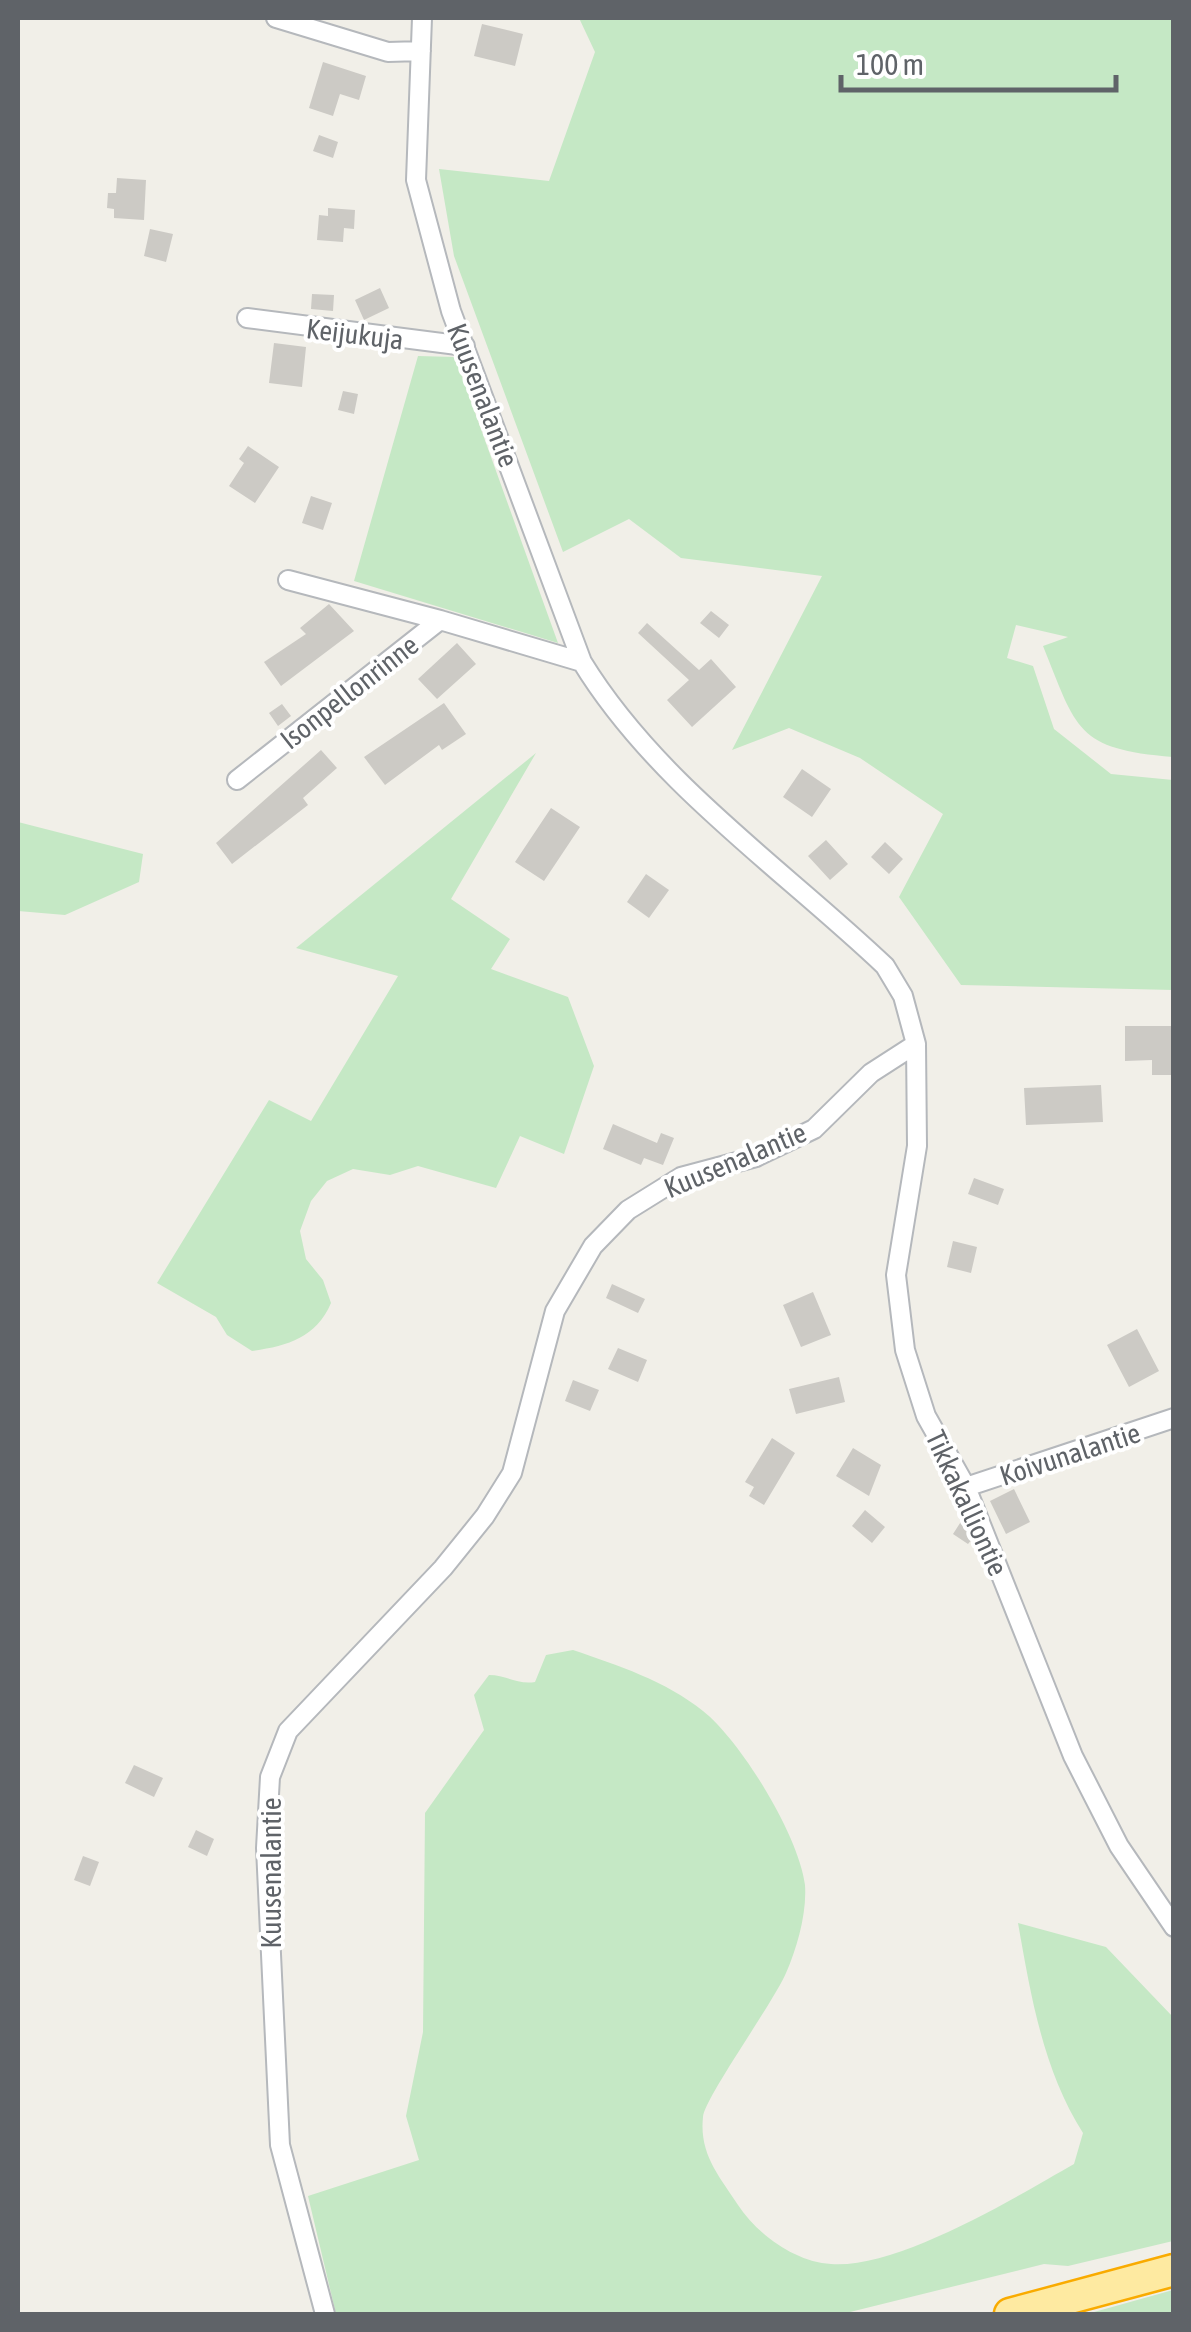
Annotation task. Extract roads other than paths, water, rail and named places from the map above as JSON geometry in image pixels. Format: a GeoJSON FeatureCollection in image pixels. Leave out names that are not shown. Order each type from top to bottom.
{"type":"FeatureCollection","features":[{"type":"Feature","properties":{"kind":"highway"},"geometry":{"type":"LineString","coordinates":[[1010,2314],[1174,2270]]}},
{"type":"Feature","properties":{"kind":"street"},"geometry":{"type":"LineString","coordinates":[[276,18],[388,52],[421,51]]}},
{"type":"Feature","properties":{"kind":"street","name":"Kuusenalantie"},"geometry":{"type":"LineString","coordinates":[[325,2314],[280,2145],[266,1848],[270,1778],[288,1732],[443,1568],[486,1516],[512,1473],[555,1310],[593,1246],[628,1210],[681,1177],[756,1157],[814,1129],[872,1073],[916,1044],[902,996],[885,966],[719,816],[612,710],[582,662],[465,346],[416,180],[422,18]]}},
{"type":"Feature","properties":{"kind":"street","name":"Keijukuja"},"geometry":{"type":"LineString","coordinates":[[247,318],[465,346]]}},
{"type":"Feature","properties":{"kind":"street"},"geometry":{"type":"LineString","coordinates":[[288,580],[440,620]]}},
{"type":"Feature","properties":{"kind":"street","name":"Isonpellonrinne"},"geometry":{"type":"LineString","coordinates":[[236,780],[440,620],[582,662]]}},
{"type":"Feature","properties":{"kind":"street","name":"Tikkakalliontie"},"geometry":{"type":"LineString","coordinates":[[916,1044],[917,1146],[896,1276],[904,1350],[926,1416],[966,1487],[1088,1789],[1119,1846],[1174,1928]]}},
{"type":"Feature","properties":{"kind":"street","name":"Koivunalantie"},"geometry":{"type":"LineString","coordinates":[[966,1487],[1174,1418]]}}]}
